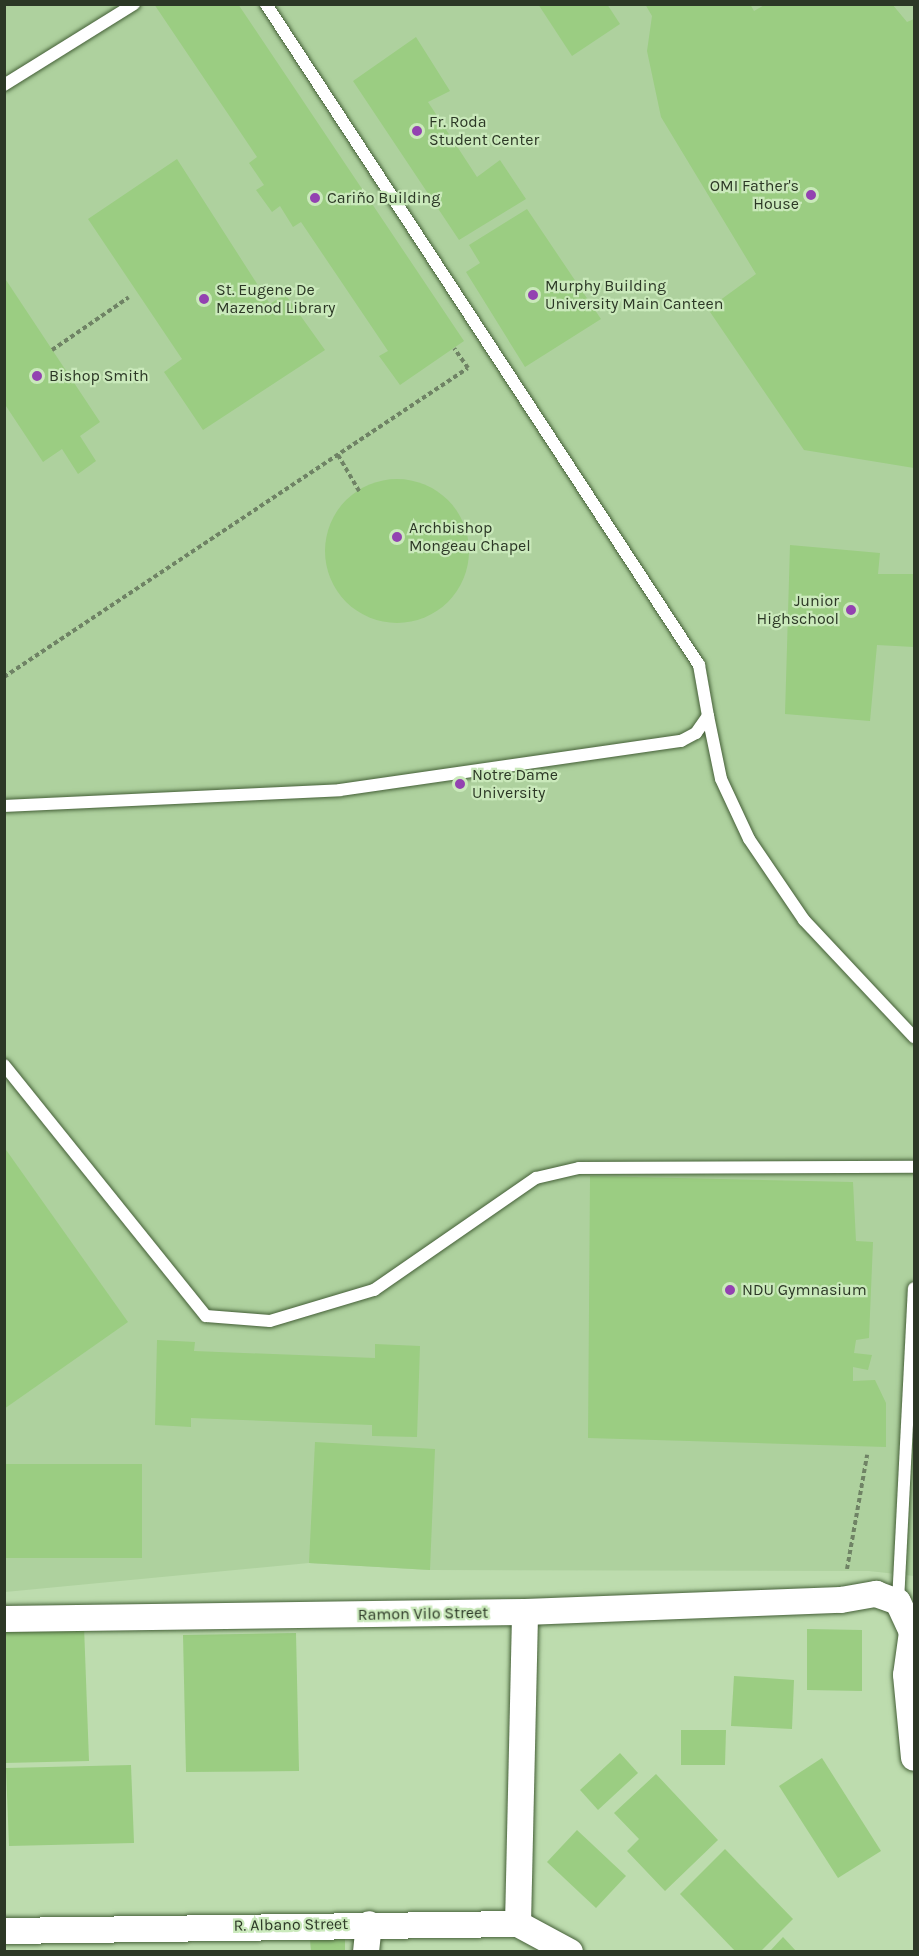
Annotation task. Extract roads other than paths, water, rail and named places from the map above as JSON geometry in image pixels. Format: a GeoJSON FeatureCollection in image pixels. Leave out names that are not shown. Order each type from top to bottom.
{"type":"FeatureCollection","features":[{"type":"Feature","properties":{"kind":"street","name":"Ramon Vilo Street"},"geometry":{"type":"LineString","coordinates":[[4,1619],[525,1612],[841,1600],[876,1594],[898,1602]]}},
{"type":"Feature","properties":{"kind":"street"},"geometry":{"type":"LineString","coordinates":[[898,1602],[912,1632],[906,1675],[915,1758]]}},
{"type":"Feature","properties":{"kind":"street"},"geometry":{"type":"LineString","coordinates":[[518,1924],[525,1612]]}},
{"type":"Feature","properties":{"kind":"street"},"geometry":{"type":"LineString","coordinates":[[366,1952],[369,1924]]}},
{"type":"Feature","properties":{"kind":"street","name":"R. Albano Street"},"geometry":{"type":"LineString","coordinates":[[4,1931],[369,1924],[518,1924],[570,1952]]}},
{"type":"Feature","properties":{"kind":"lane"},"geometry":{"type":"LineString","coordinates":[[4,85],[134,4]]}},
{"type":"Feature","properties":{"kind":"lane"},"geometry":{"type":"LineString","coordinates":[[266,4],[699,665],[721,779],[749,838],[804,920],[915,1037]]}},
{"type":"Feature","properties":{"kind":"lane"},"geometry":{"type":"LineString","coordinates":[[4,806],[340,790],[681,741],[696,733],[708,716]]}},
{"type":"Feature","properties":{"kind":"lane"},"geometry":{"type":"LineString","coordinates":[[4,1065],[206,1316],[270,1321],[374,1290],[536,1178],[579,1168],[915,1167]]}},
{"type":"Feature","properties":{"kind":"lane"},"geometry":{"type":"LineString","coordinates":[[898,1602],[912,1382],[915,1288]]}},
{"type":"Feature","properties":{"kind":"place","name":"Fr. Roda Student Center"},"geometry":{"type":"Point","coordinates":[417,131]}},
{"type":"Feature","properties":{"kind":"place","name":"OMI Father's House"},"geometry":{"type":"Point","coordinates":[811,195]}},
{"type":"Feature","properties":{"kind":"place","name":"Cariño Building"},"geometry":{"type":"Point","coordinates":[315,198]}},
{"type":"Feature","properties":{"kind":"place","name":"Murphy Building University Main Canteen"},"geometry":{"type":"Point","coordinates":[533,295]}},
{"type":"Feature","properties":{"kind":"place","name":"St. Eugene De Mazenod Library"},"geometry":{"type":"Point","coordinates":[204,299]}},
{"type":"Feature","properties":{"kind":"place","name":"Bishop Smith"},"geometry":{"type":"Point","coordinates":[37,376]}},
{"type":"Feature","properties":{"kind":"place","name":"Archbishop Mongeau Chapel"},"geometry":{"type":"Point","coordinates":[397,537]}},
{"type":"Feature","properties":{"kind":"place","name":"Junior Highschool"},"geometry":{"type":"Point","coordinates":[851,610]}},
{"type":"Feature","properties":{"kind":"place","name":"Notre Dame University"},"geometry":{"type":"Point","coordinates":[460,784]}},
{"type":"Feature","properties":{"kind":"place","name":"NDU Gymnasium"},"geometry":{"type":"Point","coordinates":[730,1290]}}]}
